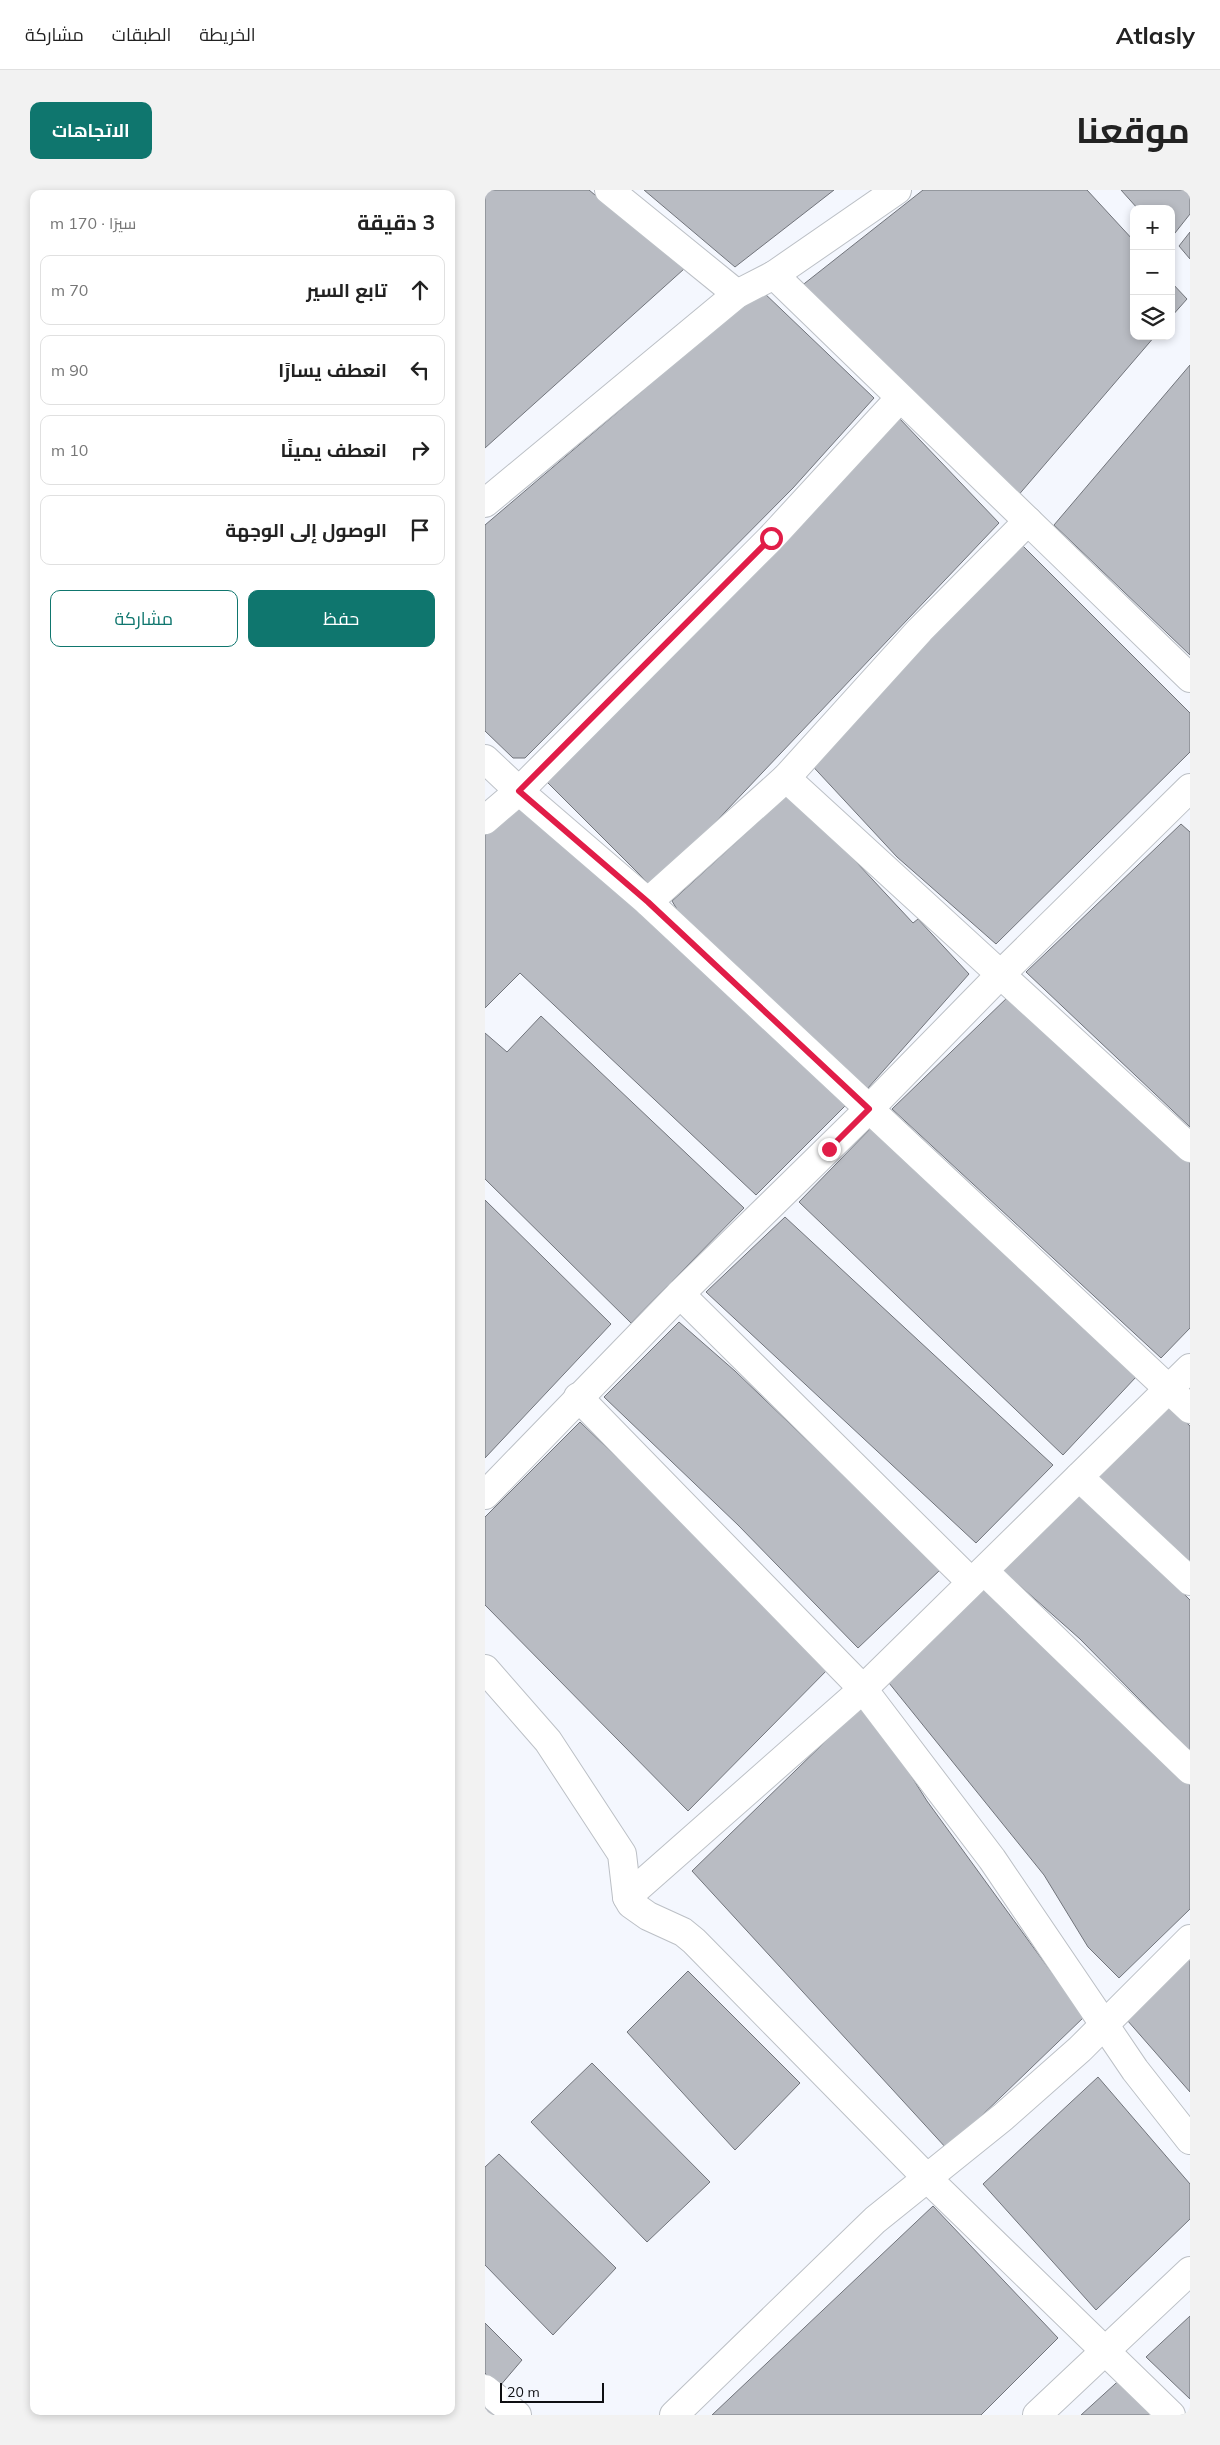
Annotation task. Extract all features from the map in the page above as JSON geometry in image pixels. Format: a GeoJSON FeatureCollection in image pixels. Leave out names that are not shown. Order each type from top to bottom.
{"type":"FeatureCollection","features":[{"type":"Feature","properties":{"kind":"street"},"geometry":{"type":"LineString","coordinates":[[609,190],[737,294]]}},
{"type":"Feature","properties":{"kind":"street"},"geometry":{"type":"LineString","coordinates":[[485,503],[737,294],[774,276],[897,190]]}},
{"type":"Feature","properties":{"kind":"street"},"geometry":{"type":"LineString","coordinates":[[774,276],[1190,678]]}},
{"type":"Feature","properties":{"kind":"street"},"geometry":{"type":"LineString","coordinates":[[485,820],[519,791],[771,538],[900,398]]}},
{"type":"Feature","properties":{"kind":"street"},"geometry":{"type":"LineString","coordinates":[[648,902],[786,778],[920,630],[1028,521]]}},
{"type":"Feature","properties":{"kind":"street"},"geometry":{"type":"LineString","coordinates":[[485,759],[519,791],[648,902],[1190,1409]]}},
{"type":"Feature","properties":{"kind":"street"},"geometry":{"type":"LineString","coordinates":[[786,778],[1190,1148]]}},
{"type":"Feature","properties":{"kind":"street"},"geometry":{"type":"LineString","coordinates":[[485,1495],[680,1294],[869,1109],[1001,974],[1187,797]]}},
{"type":"Feature","properties":{"kind":"street"},"geometry":{"type":"LineString","coordinates":[[680,1294],[977,1576],[1190,1770]]}},
{"type":"Feature","properties":{"kind":"street"},"geometry":{"type":"LineString","coordinates":[[627,1897],[863,1689],[1190,1368]]}},
{"type":"Feature","properties":{"kind":"street"},"geometry":{"type":"LineString","coordinates":[[578,1397],[863,1689],[992,1859],[1135,2070],[1190,2140]]}},
{"type":"Feature","properties":{"kind":"street"},"geometry":{"type":"LineString","coordinates":[[1079,1477],[1190,1581]]}},
{"type":"Feature","properties":{"kind":"street"},"geometry":{"type":"LineString","coordinates":[[485,1669],[548,1741],[622,1854],[625,1864],[627,1897],[631,1904],[648,1916],[669,1924],[694,1941],[927,2179],[1171,2415]]}},
{"type":"Feature","properties":{"kind":"street"},"geometry":{"type":"LineString","coordinates":[[674,2415],[875,2220],[1003,2118],[1104,2025],[1190,1939]]}},
{"type":"Feature","properties":{"kind":"street"},"geometry":{"type":"LineString","coordinates":[[1037,2415],[1190,2271]]}},
{"type":"Feature","properties":{"kind":"street"},"geometry":{"type":"LineString","coordinates":[[485,2389],[517,2415]]}},
{"type":"Feature","properties":{"kind":"building"},"geometry":{"type":"Polygon","coordinates":[[[485,190],[589,190],[684,269],[485,448],[485,190]]]}},
{"type":"Feature","properties":{"kind":"building"},"geometry":{"type":"Polygon","coordinates":[[[644,190],[834,190],[735,267],[644,190]]]}},
{"type":"Feature","properties":{"kind":"building"},"geometry":{"type":"Polygon","coordinates":[[[923,190],[1087,190],[1130,237],[1130,340],[1152,340],[1016,498],[800,287],[923,190]]]}},
{"type":"Feature","properties":{"kind":"building"},"geometry":{"type":"Polygon","coordinates":[[[1121,190],[1190,190],[1190,214],[1175,233],[1175,205],[1134,205],[1121,190]]]}},
{"type":"Feature","properties":{"kind":"building"},"geometry":{"type":"Polygon","coordinates":[[[1190,232],[1190,259],[1179,246],[1190,232]]]}},
{"type":"Feature","properties":{"kind":"building"},"geometry":{"type":"Polygon","coordinates":[[[1175,286],[1187,299],[1175,312],[1175,286]]]}},
{"type":"Feature","properties":{"kind":"building"},"geometry":{"type":"Polygon","coordinates":[[[761,290],[874,398],[793,488],[525,758],[513,758],[485,731],[485,525],[761,290]]]}},
{"type":"Feature","properties":{"kind":"building"},"geometry":{"type":"Polygon","coordinates":[[[1190,365],[1190,655],[1054,525],[1190,365]]]}},
{"type":"Feature","properties":{"kind":"building"},"geometry":{"type":"Polygon","coordinates":[[[899,418],[999,523],[653,888],[545,780],[899,418]]]}},
{"type":"Feature","properties":{"kind":"building"},"geometry":{"type":"Polygon","coordinates":[[[1020,543],[1190,713],[1190,752],[996,944],[897,857],[806,759],[1020,543]]]}},
{"type":"Feature","properties":{"kind":"building"},"geometry":{"type":"Polygon","coordinates":[[[791,792],[913,923],[918,919],[969,974],[868,1088],[693,936],[672,901],[791,792]]]}},
{"type":"Feature","properties":{"kind":"building"},"geometry":{"type":"Polygon","coordinates":[[[524,798],[847,1104],[756,1195],[520,973],[485,1008],[485,835],[524,798]]]}},
{"type":"Feature","properties":{"kind":"building"},"geometry":{"type":"Polygon","coordinates":[[[1181,824],[1190,832],[1190,1127],[1026,972],[1181,824]]]}},
{"type":"Feature","properties":{"kind":"building"},"geometry":{"type":"Polygon","coordinates":[[[1010,995],[1190,1161],[1190,1328],[1161,1358],[892,1109],[1010,995]]]}},
{"type":"Feature","properties":{"kind":"building"},"geometry":{"type":"Polygon","coordinates":[[[541,1016],[744,1208],[631,1323],[485,1179],[485,1033],[507,1052],[541,1016]]]}},
{"type":"Feature","properties":{"kind":"building"},"geometry":{"type":"Polygon","coordinates":[[[871,1128],[1136,1377],[1063,1455],[799,1202],[871,1128]]]}},
{"type":"Feature","properties":{"kind":"building"},"geometry":{"type":"Polygon","coordinates":[[[485,1200],[611,1324],[485,1458],[485,1200]]]}},
{"type":"Feature","properties":{"kind":"building"},"geometry":{"type":"Polygon","coordinates":[[[785,1217],[1053,1465],[976,1543],[706,1292],[785,1217]]]}},
{"type":"Feature","properties":{"kind":"building"},"geometry":{"type":"Polygon","coordinates":[[[679,1322],[735,1371],[941,1569],[858,1648],[738,1525],[604,1397],[679,1322]]]}},
{"type":"Feature","properties":{"kind":"building"},"geometry":{"type":"Polygon","coordinates":[[[1165,1402],[1190,1426],[1190,1571],[1090,1476],[1165,1402]]]}},
{"type":"Feature","properties":{"kind":"building"},"geometry":{"type":"Polygon","coordinates":[[[580,1422],[833,1664],[688,1811],[485,1605],[485,1517],[580,1422]]]}},
{"type":"Feature","properties":{"kind":"building"},"geometry":{"type":"Polygon","coordinates":[[[1079,1491],[1190,1600],[1190,1751],[1080,1639],[1000,1568],[1079,1491]]]}},
{"type":"Feature","properties":{"kind":"building"},"geometry":{"type":"Polygon","coordinates":[[[987,1581],[1190,1776],[1190,1909],[1119,1978],[1088,1947],[1044,1875],[889,1683],[987,1581]]]}},
{"type":"Feature","properties":{"kind":"building"},"geometry":{"type":"Polygon","coordinates":[[[865,1703],[927,1801],[1084,2017],[947,2149],[692,1871],[865,1703]]]}},
{"type":"Feature","properties":{"kind":"building"},"geometry":{"type":"Polygon","coordinates":[[[1190,1948],[1190,2092],[1120,2012],[1190,1948]]]}},
{"type":"Feature","properties":{"kind":"building"},"geometry":{"type":"Polygon","coordinates":[[[688,1971],[800,2083],[735,2150],[627,2032],[688,1971]]]}},
{"type":"Feature","properties":{"kind":"building"},"geometry":{"type":"Polygon","coordinates":[[[592,2063],[710,2182],[647,2242],[531,2122],[592,2063]]]}},
{"type":"Feature","properties":{"kind":"building"},"geometry":{"type":"Polygon","coordinates":[[[1098,2077],[1190,2184],[1190,2219],[1096,2310],[983,2184],[1098,2077]]]}},
{"type":"Feature","properties":{"kind":"building"},"geometry":{"type":"Polygon","coordinates":[[[499,2154],[616,2268],[553,2335],[485,2265],[485,2167],[499,2154]]]}},
{"type":"Feature","properties":{"kind":"building"},"geometry":{"type":"Polygon","coordinates":[[[933,2206],[1058,2338],[981,2415],[712,2415],[933,2206]]]}},
{"type":"Feature","properties":{"kind":"building"},"geometry":{"type":"Polygon","coordinates":[[[1190,2316],[1190,2399],[1146,2357],[1190,2316]]]}},
{"type":"Feature","properties":{"kind":"building"},"geometry":{"type":"Polygon","coordinates":[[[485,2323],[522,2360],[499,2387],[485,2373],[485,2323]]]}},
{"type":"Feature","properties":{"kind":"building"},"geometry":{"type":"Polygon","coordinates":[[[1126,2374],[1168,2415],[1081,2415],[1126,2374]]]}},
{"type":"Feature","properties":{"kind":"building"},"geometry":{"type":"Polygon","coordinates":[[[485,2399],[500,2415],[485,2415],[485,2399]]]}},
{"type":"Feature","properties":{"kind":"route"},"geometry":{"type":"LineString","coordinates":[[771,538],[519,791],[648,902],[869,1109],[829,1149]]}}]}
